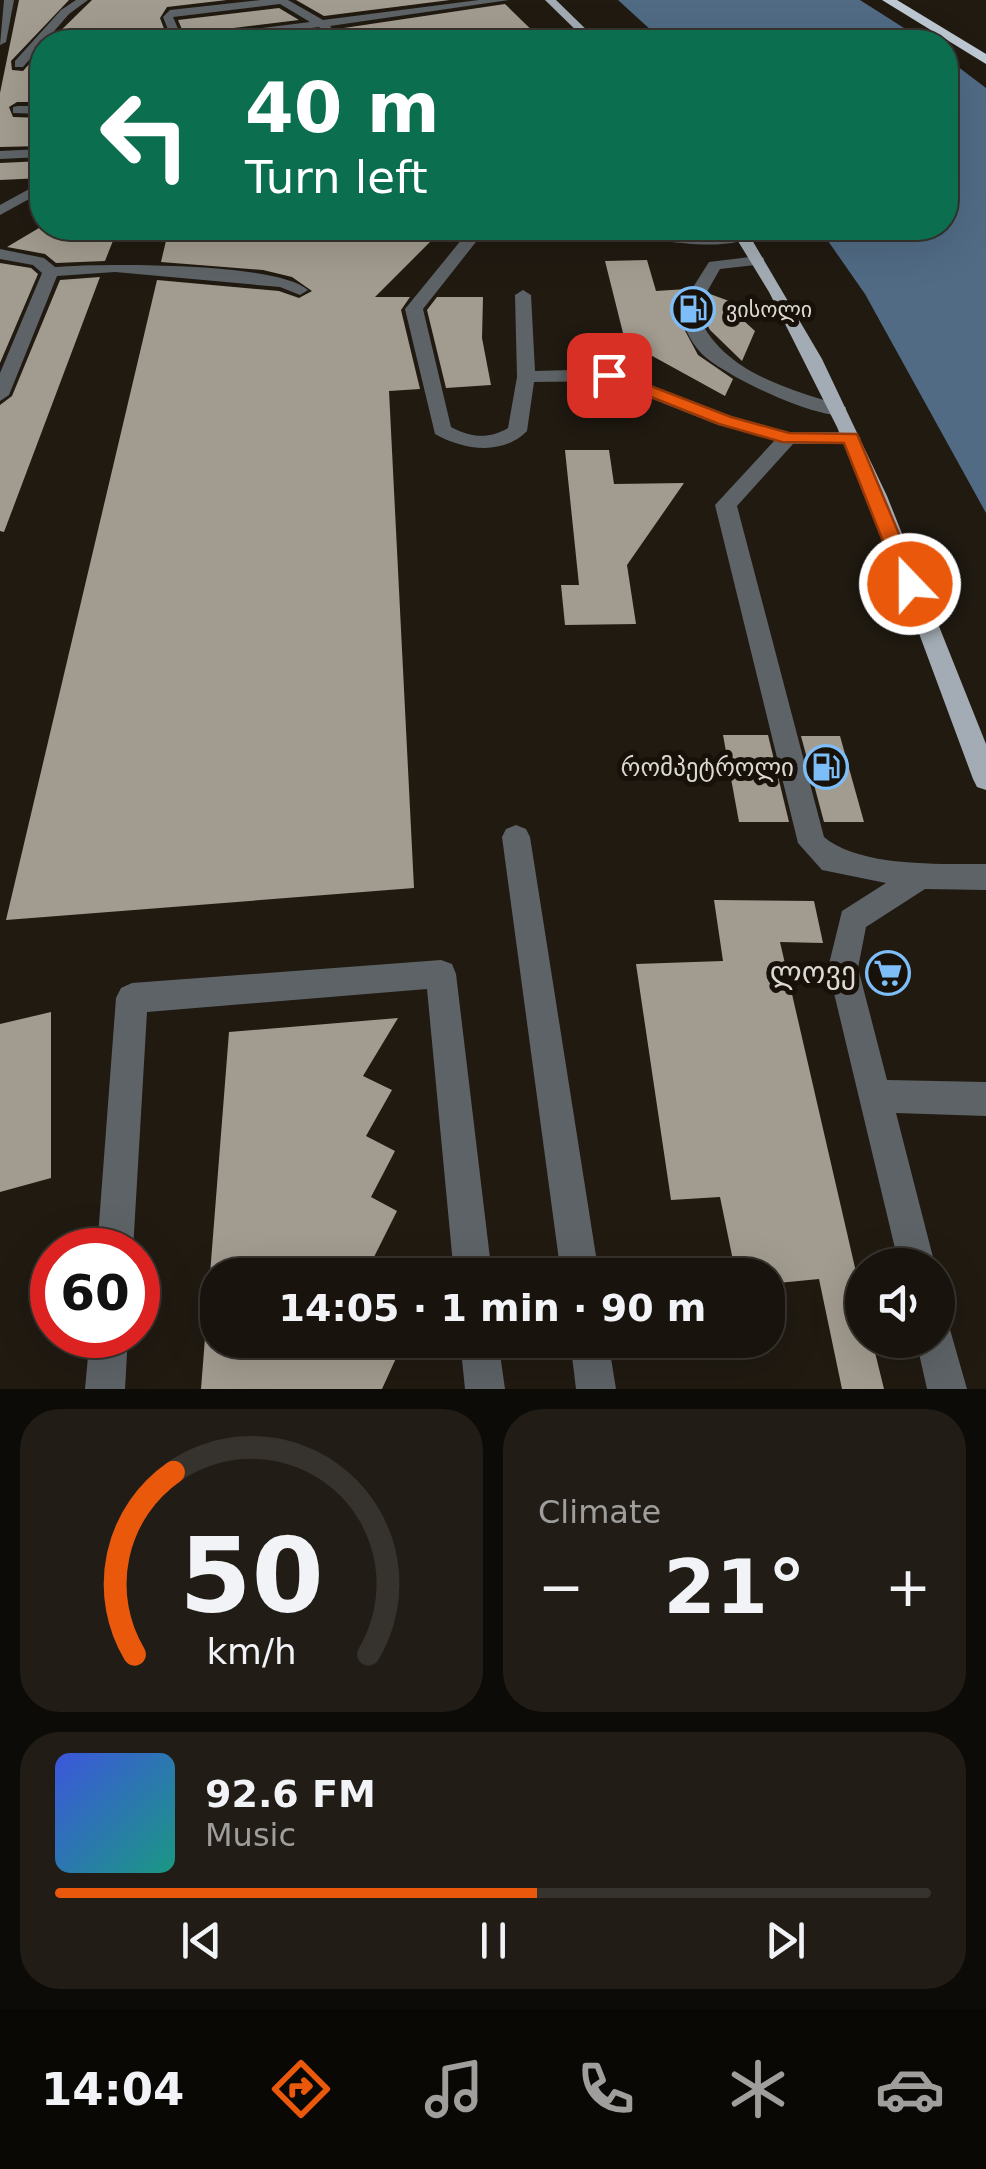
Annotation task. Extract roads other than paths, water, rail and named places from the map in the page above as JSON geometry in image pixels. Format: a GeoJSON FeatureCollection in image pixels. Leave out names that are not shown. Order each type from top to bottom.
{"type":"FeatureCollection","features":[{"type":"Feature","properties":{"kind":"highway"},"geometry":{"type":"LineString","coordinates":[[888,0],[937,30]]}},
{"type":"Feature","properties":{"kind":"highway"},"geometry":{"type":"LineString","coordinates":[[958,43],[986,60]]}},
{"type":"Feature","properties":{"kind":"main road"},"geometry":{"type":"LineString","coordinates":[[550,0],[581,30]]}},
{"type":"Feature","properties":{"kind":"main road"},"geometry":{"type":"LineString","coordinates":[[745,240],[808,346],[839,411],[986,779]]}},
{"type":"Feature","properties":{"kind":"street"},"geometry":{"type":"LineString","coordinates":[[0,0],[8,0],[0,42]]}},
{"type":"Feature","properties":{"kind":"street"},"geometry":{"type":"LineString","coordinates":[[49,30],[65,12],[82,1],[93,0]]}},
{"type":"Feature","properties":{"kind":"street"},"geometry":{"type":"LineString","coordinates":[[174,30],[170,13],[285,0],[327,30]]}},
{"type":"Feature","properties":{"kind":"street"},"geometry":{"type":"LineString","coordinates":[[384,0],[395,14]]}},
{"type":"Feature","properties":{"kind":"street"},"geometry":{"type":"LineString","coordinates":[[277,30],[504,0]]}},
{"type":"Feature","properties":{"kind":"street"},"geometry":{"type":"LineString","coordinates":[[19,64],[30,52]]}},
{"type":"Feature","properties":{"kind":"street"},"geometry":{"type":"LineString","coordinates":[[0,66],[30,63]]}},
{"type":"Feature","properties":{"kind":"street"},"geometry":{"type":"LineString","coordinates":[[18,110],[30,110]]}},
{"type":"Feature","properties":{"kind":"street"},"geometry":{"type":"LineString","coordinates":[[0,155],[30,154]]}},
{"type":"Feature","properties":{"kind":"street"},"geometry":{"type":"LineString","coordinates":[[0,189],[30,187]]}},
{"type":"Feature","properties":{"kind":"street"},"geometry":{"type":"LineString","coordinates":[[0,212],[30,193]]}},
{"type":"Feature","properties":{"kind":"street"},"geometry":{"type":"LineString","coordinates":[[469,240],[414,309],[442,430],[464,441],[498,441],[517,431],[526,378],[524,295]]}},
{"type":"Feature","properties":{"kind":"street"},"geometry":{"type":"LineString","coordinates":[[0,254],[38,261],[51,272],[115,268],[283,282],[300,290]]}},
{"type":"Feature","properties":{"kind":"street"},"geometry":{"type":"LineString","coordinates":[[758,261],[715,265],[687,311],[699,340],[772,389],[839,411]]}},
{"type":"Feature","properties":{"kind":"street"},"geometry":{"type":"LineString","coordinates":[[0,395],[51,272]]}},
{"type":"Feature","properties":{"kind":"street"},"geometry":{"type":"LineString","coordinates":[[526,378],[609,375],[725,421],[788,438],[850,438]]}},
{"type":"Feature","properties":{"kind":"street"},"geometry":{"type":"LineString","coordinates":[[788,438],[726,505],[812,843],[832,862],[921,876],[986,877]]}},
{"type":"Feature","properties":{"kind":"street"},"geometry":{"type":"LineString","coordinates":[[516,837],[578,1258]]}},
{"type":"Feature","properties":{"kind":"street"},"geometry":{"type":"LineString","coordinates":[[913,1248],[843,968],[852,920],[921,876]]}},
{"type":"Feature","properties":{"kind":"street"},"geometry":{"type":"LineString","coordinates":[[116,1228],[132,998],[442,974],[471,1258]]}},
{"type":"Feature","properties":{"kind":"street"},"geometry":{"type":"LineString","coordinates":[[876,1096],[986,1099]]}},
{"type":"Feature","properties":{"kind":"street"},"geometry":{"type":"LineString","coordinates":[[105,1389],[107,1358]]}},
{"type":"Feature","properties":{"kind":"street"},"geometry":{"type":"LineString","coordinates":[[481,1358],[484,1389]]}},
{"type":"Feature","properties":{"kind":"street"},"geometry":{"type":"LineString","coordinates":[[592,1358],[596,1389]]}},
{"type":"Feature","properties":{"kind":"street"},"geometry":{"type":"LineString","coordinates":[[939,1358],[947,1389]]}},
{"type":"Feature","properties":{"kind":"water"},"geometry":{"type":"Polygon","coordinates":[[[618,0],[860,0],[907,30],[651,30],[618,0]]]}},
{"type":"Feature","properties":{"kind":"water"},"geometry":{"type":"Polygon","coordinates":[[[958,67],[986,88],[986,513],[865,294],[827,240],[958,240],[958,67]]]}},
{"type":"Feature","properties":{"kind":"place","name":"ვისოლი"},"geometry":{"type":"Point","coordinates":[693,309]}},
{"type":"Feature","properties":{"kind":"place","name":"რომპეტროლი"},"geometry":{"type":"Point","coordinates":[826,767]}},
{"type":"Feature","properties":{"kind":"place","name":"ლოვე"},"geometry":{"type":"Point","coordinates":[888,973]}}]}
